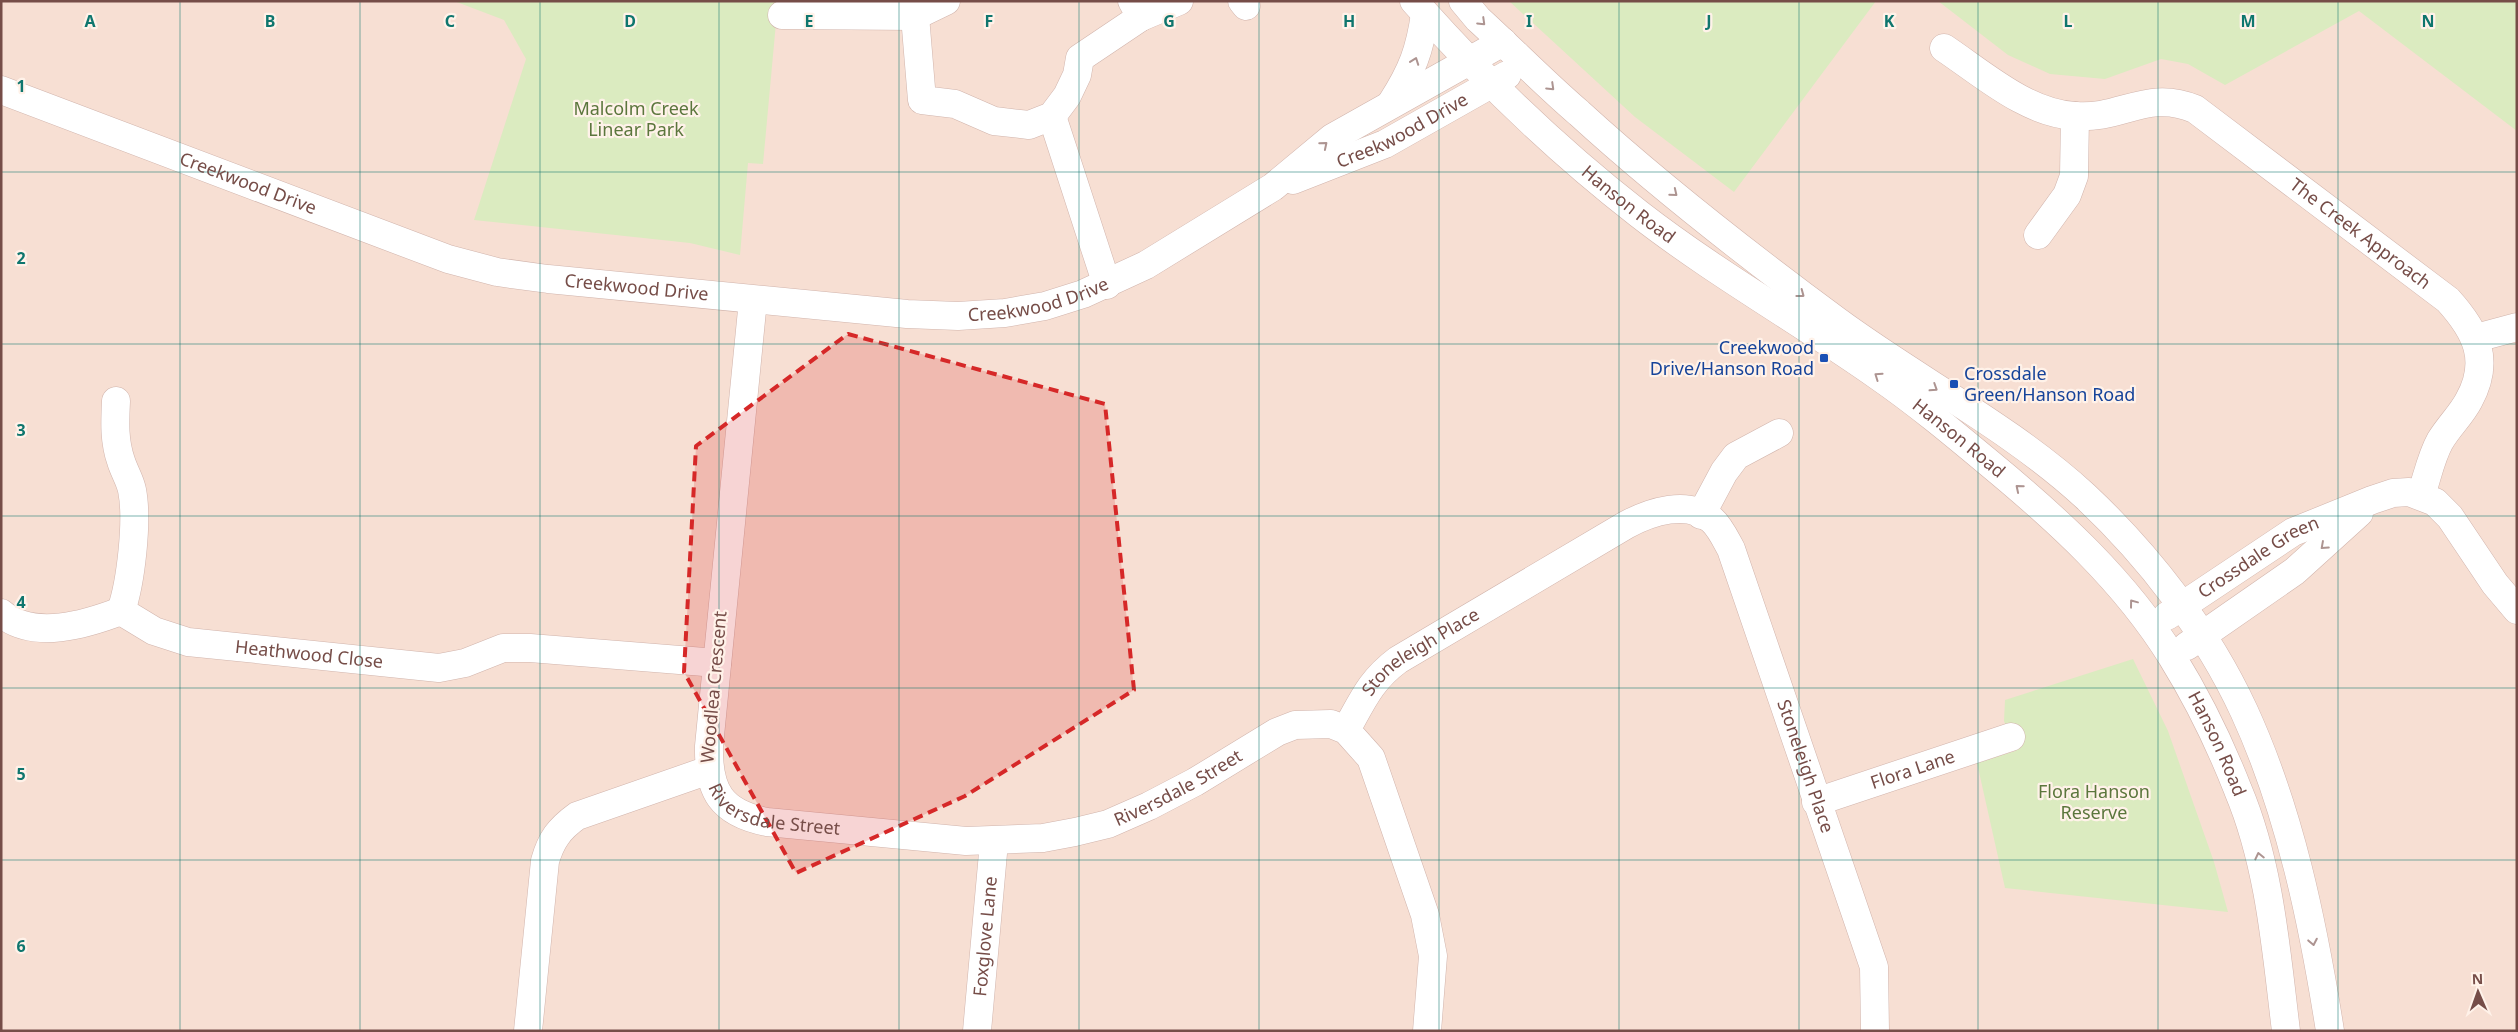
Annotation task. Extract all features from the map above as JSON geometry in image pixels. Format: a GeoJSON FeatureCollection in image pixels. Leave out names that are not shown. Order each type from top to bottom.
{"type":"FeatureCollection","features":[{"type":"Feature","properties":{"kind":"street"},"geometry":{"type":"LineString","coordinates":[[782,15],[915,16],[946,1]]}},
{"type":"Feature","properties":{"kind":"street"},"geometry":{"type":"LineString","coordinates":[[915,16],[922,100],[955,104],[994,121],[1029,125],[1052,116],[1067,96],[1077,75],[1080,58],[1136,9],[1178,1]]}},
{"type":"Feature","properties":{"kind":"street","name":"Hanson Road"},"geometry":{"type":"LineString","coordinates":[[1463,1],[1503,42],[1582,116],[1753,258],[1847,328],[2037,458],[2084,496],[2132,545],[2181,606],[2201,636],[2244,711],[2268,773],[2304,894],[2330,1031]]}},
{"type":"Feature","properties":{"kind":"street","name":"Hanson Road"},"geometry":{"type":"LineString","coordinates":[[1420,8],[1492,84],[1570,156],[1638,213],[1715,269],[1880,377],[1956,435],[2084,546],[2129,598],[2172,656],[2214,734],[2240,792],[2258,848],[2270,904],[2286,1031]]}},
{"type":"Feature","properties":{"kind":"street","name":"Creekwood Drive"},"geometry":{"type":"LineString","coordinates":[[1392,103],[1410,73],[1421,44],[1420,8]]}},
{"type":"Feature","properties":{"kind":"street","name":"Creekwood Drive"},"geometry":{"type":"LineString","coordinates":[[1,90],[448,259],[497,272],[753,300],[906,314],[958,316],[1004,314],[1045,306],[1107,285],[1146,265],[1272,187],[1332,138],[1503,42]]}},
{"type":"Feature","properties":{"kind":"street","name":"The Creek Approach"},"geometry":{"type":"LineString","coordinates":[[1944,48],[2013,94],[2040,108],[2076,116],[2102,115],[2163,100],[2179,102],[2195,108],[2448,300],[2466,320],[2476,338],[2480,370],[2477,384],[2468,402],[2451,422],[2439,443],[2421,495]]}},
{"type":"Feature","properties":{"kind":"street","name":"Creekwood Drive"},"geometry":{"type":"LineString","coordinates":[[1272,187],[1385,144],[1526,64]]}},
{"type":"Feature","properties":{"kind":"street"},"geometry":{"type":"LineString","coordinates":[[1052,116],[1107,285]]}},
{"type":"Feature","properties":{"kind":"street"},"geometry":{"type":"LineString","coordinates":[[2038,235],[2067,195],[2074,176],[2076,116]]}},
{"type":"Feature","properties":{"kind":"street","name":"Woodlea Crescent"},"geometry":{"type":"LineString","coordinates":[[528,1031],[545,861],[550,842],[560,828],[577,816],[708,770],[753,300]]}},
{"type":"Feature","properties":{"kind":"street"},"geometry":{"type":"LineString","coordinates":[[2476,338],[2517,327]]}},
{"type":"Feature","properties":{"kind":"street"},"geometry":{"type":"LineString","coordinates":[[1,613],[24,625],[53,628],[86,624],[120,611],[127,593],[134,512],[132,488],[120,459],[114,431],[116,401]]}},
{"type":"Feature","properties":{"kind":"street"},"geometry":{"type":"LineString","coordinates":[[1701,515],[1724,472],[1736,456],[1779,433]]}},
{"type":"Feature","properties":{"kind":"street","name":"Crossdale Green"},"geometry":{"type":"LineString","coordinates":[[2150,626],[2294,532],[2393,493],[2421,495],[2435,502],[2450,517],[2495,584],[2517,610]]}},
{"type":"Feature","properties":{"kind":"street","name":"Crossdale Green"},"geometry":{"type":"LineString","coordinates":[[2172,656],[2295,570],[2372,500]]}},
{"type":"Feature","properties":{"kind":"street","name":"Stoneleigh Place"},"geometry":{"type":"LineString","coordinates":[[1346,730],[1370,686],[1380,674],[1398,660],[1636,520],[1656,511],[1679,510],[1711,519],[1731,549],[1874,967],[1875,1031]]}},
{"type":"Feature","properties":{"kind":"street","name":"Heathwood Close"},"geometry":{"type":"LineString","coordinates":[[120,611],[154,631],[188,642],[439,668],[465,663],[503,648],[530,648],[717,663]]}},
{"type":"Feature","properties":{"kind":"street","name":"Riversdale Street"},"geometry":{"type":"LineString","coordinates":[[708,770],[712,785],[721,799],[734,812],[750,819],[966,841],[994,842],[1043,838],[1108,824],[1180,790],[1277,732],[1295,725],[1331,724],[1346,730]]}},
{"type":"Feature","properties":{"kind":"street"},"geometry":{"type":"LineString","coordinates":[[1346,730],[1372,758],[1431,936],[1432,983],[1428,1031]]}},
{"type":"Feature","properties":{"kind":"street","name":"Flora Lane"},"geometry":{"type":"LineString","coordinates":[[1816,802],[2011,737]]}},
{"type":"Feature","properties":{"kind":"street","name":"Foxglove Lane"},"geometry":{"type":"LineString","coordinates":[[976,1031],[994,842]]}},
{"type":"Feature","properties":{"kind":"highlighted area"},"geometry":{"type":"Polygon","coordinates":[[[848,334],[1105,404],[1134,690],[965,796],[796,873],[684,672],[696,446],[848,334]]]}},
{"type":"Feature","properties":{"kind":"shaded area"},"geometry":{"type":"Polygon","coordinates":[[[1,1],[2517,1],[2517,1031],[1,1031],[1,1]]]}},
{"type":"Feature","properties":{"kind":"green space","name":"Malcolm Creek Linear Park"},"geometry":{"type":"Polygon","coordinates":[[[454,1],[778,1],[763,164],[748,163],[740,255],[690,243],[474,220],[526,59],[504,20],[454,1]]]}},
{"type":"Feature","properties":{"kind":"green space"},"geometry":{"type":"Polygon","coordinates":[[[1509,1],[1876,1],[1734,192],[1635,117],[1509,1]]]}},
{"type":"Feature","properties":{"kind":"green space"},"geometry":{"type":"Polygon","coordinates":[[[1938,1],[2517,1],[2517,131],[2359,11],[2225,85],[2188,64],[2161,59],[2105,79],[2050,74],[2008,55],[1938,1]]]}},
{"type":"Feature","properties":{"kind":"green space","name":"Flora Hanson Reserve"},"geometry":{"type":"Polygon","coordinates":[[[2133,659],[2168,731],[2214,862],[2228,912],[2005,888],[1977,763],[2015,751],[2004,721],[2005,700],[2133,659]]]}},
{"type":"Feature","properties":{"kind":"place","name":"Creekwood Drive/Hanson Road"},"geometry":{"type":"Point","coordinates":[1824,358]}},
{"type":"Feature","properties":{"kind":"place","name":"Crossdale Green/Hanson Road"},"geometry":{"type":"Point","coordinates":[1954,384]}}]}
